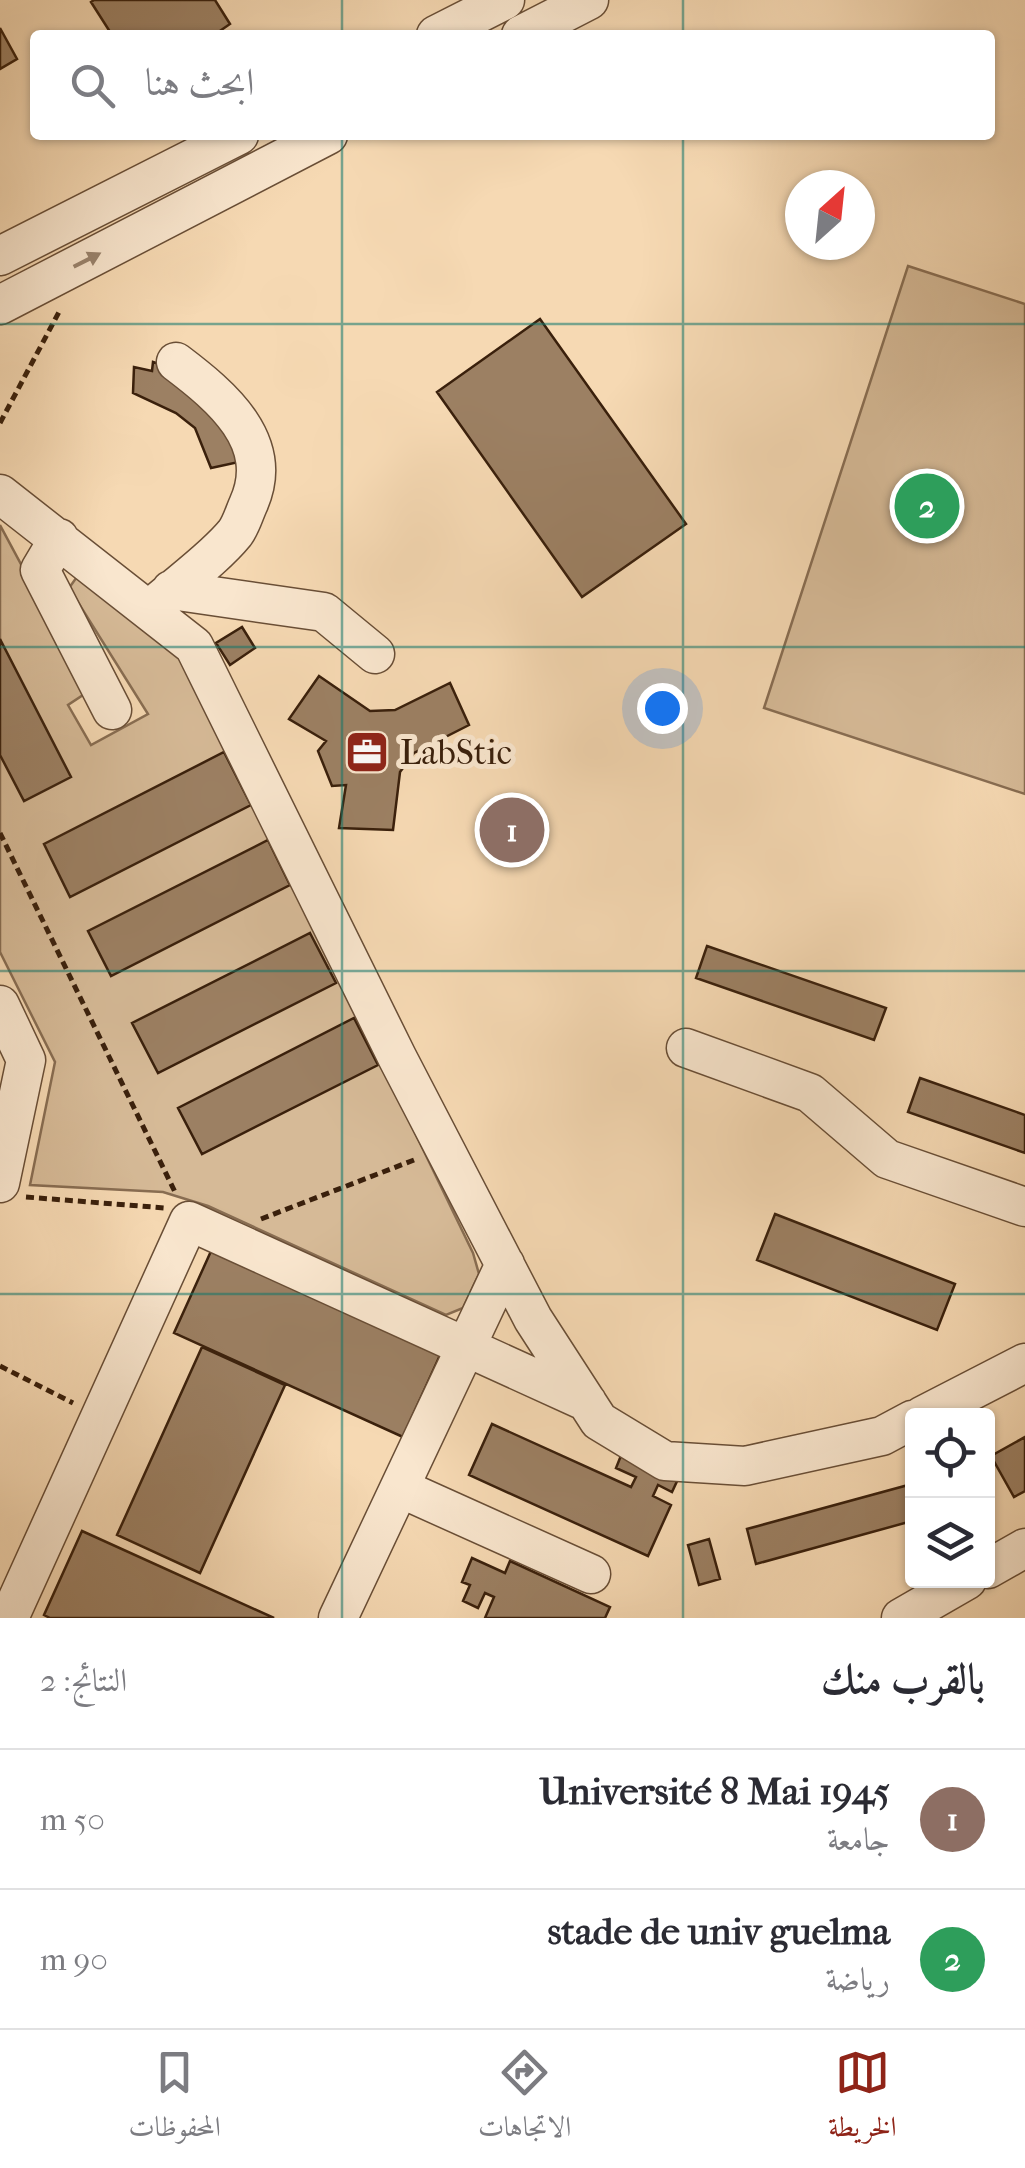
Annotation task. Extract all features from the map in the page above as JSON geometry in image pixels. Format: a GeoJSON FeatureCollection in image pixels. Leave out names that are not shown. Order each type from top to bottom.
{"type":"FeatureCollection","features":[{"type":"Feature","properties":{"kind":"street"},"geometry":{"type":"LineString","coordinates":[[446,30],[505,0]]}},
{"type":"Feature","properties":{"kind":"street"},"geometry":{"type":"LineString","coordinates":[[532,30],[589,0]]}},
{"type":"Feature","properties":{"kind":"street"},"geometry":{"type":"LineString","coordinates":[[0,256],[229,140]]}},
{"type":"Feature","properties":{"kind":"street"},"geometry":{"type":"LineString","coordinates":[[0,305],[318,140]]}},
{"type":"Feature","properties":{"kind":"street"},"geometry":{"type":"LineString","coordinates":[[160,600],[236,532],[252,496],[258,464],[254,447],[219,394],[176,362]]}},
{"type":"Feature","properties":{"kind":"street"},"geometry":{"type":"LineString","coordinates":[[0,494],[59,538],[160,600],[194,646],[533,1319],[600,1421],[665,1461],[745,1466],[882,1436],[905,1424]]}},
{"type":"Feature","properties":{"kind":"street"},"geometry":{"type":"LineString","coordinates":[[59,538],[40,570],[112,710]]}},
{"type":"Feature","properties":{"kind":"street"},"geometry":{"type":"LineString","coordinates":[[160,600],[324,612],[375,654]]}},
{"type":"Feature","properties":{"kind":"street"},"geometry":{"type":"LineString","coordinates":[[0,1005],[13,1066],[9,1190]]}},
{"type":"Feature","properties":{"kind":"street"},"geometry":{"type":"LineString","coordinates":[[686,1048],[810,1094],[887,1159],[1025,1206]]}},
{"type":"Feature","properties":{"kind":"street"},"geometry":{"type":"LineString","coordinates":[[9,1618],[100,1417],[204,1228],[587,1402]]}},
{"type":"Feature","properties":{"kind":"street"},"geometry":{"type":"LineString","coordinates":[[338,1618],[505,1264]]}},
{"type":"Feature","properties":{"kind":"street"},"geometry":{"type":"LineString","coordinates":[[938,1408],[1025,1363]]}},
{"type":"Feature","properties":{"kind":"street"},"geometry":{"type":"LineString","coordinates":[[400,1488],[590,1574]]}},
{"type":"Feature","properties":{"kind":"street"},"geometry":{"type":"LineString","coordinates":[[995,1565],[1025,1548]]}},
{"type":"Feature","properties":{"kind":"street"},"geometry":{"type":"LineString","coordinates":[[900,1618],[953,1588]]}},
{"type":"Feature","properties":{"kind":"path"},"geometry":{"type":"LineString","coordinates":[[0,422],[60,309]]}},
{"type":"Feature","properties":{"kind":"path"},"geometry":{"type":"LineString","coordinates":[[0,833],[204,1228]]}},
{"type":"Feature","properties":{"kind":"path"},"geometry":{"type":"LineString","coordinates":[[9,1190],[164,1207],[204,1228],[445,1148]]}},
{"type":"Feature","properties":{"kind":"path"},"geometry":{"type":"LineString","coordinates":[[0,1366],[100,1417]]}},
{"type":"Feature","properties":{"kind":"shaded area"},"geometry":{"type":"Polygon","coordinates":[[[908,266],[1025,304],[1025,794],[764,708],[908,266]]]}},
{"type":"Feature","properties":{"kind":"shaded area"},"geometry":{"type":"Polygon","coordinates":[[[0,525],[89,691],[68,705],[91,745],[148,714],[69,588],[79,574],[177,651],[203,693],[473,1253],[479,1274],[463,1308],[446,1315],[208,1206],[163,1192],[30,1185],[55,1062],[0,952],[0,525]]]}},
{"type":"Feature","properties":{"kind":"building"},"geometry":{"type":"Polygon","coordinates":[[[215,0],[230,24],[221,30],[109,30],[91,2],[215,0]]]}},
{"type":"Feature","properties":{"kind":"building"},"geometry":{"type":"Polygon","coordinates":[[[0,28],[17,59],[0,69],[0,28]]]}},
{"type":"Feature","properties":{"kind":"building"},"geometry":{"type":"Polygon","coordinates":[[[540,319],[686,524],[582,597],[437,392],[540,319]]]}},
{"type":"Feature","properties":{"kind":"building"},"geometry":{"type":"Polygon","coordinates":[[[153,362],[169,367],[246,444],[239,462],[211,468],[195,428],[176,413],[133,393],[134,367],[152,371],[153,362]]]}},
{"type":"Feature","properties":{"kind":"building"},"geometry":{"type":"Polygon","coordinates":[[[242,627],[255,648],[230,665],[216,643],[242,627]]]}},
{"type":"Feature","properties":{"kind":"building"},"geometry":{"type":"Polygon","coordinates":[[[0,639],[71,777],[24,801],[0,755],[0,639]]]}},
{"type":"Feature","properties":{"kind":"building","name":"LabStic"},"geometry":{"type":"Polygon","coordinates":[[[319,676],[370,711],[395,710],[450,683],[469,725],[414,753],[400,772],[393,830],[339,828],[346,785],[332,786],[318,751],[326,741],[289,719],[319,676]]]}},
{"type":"Feature","properties":{"kind":"building"},"geometry":{"type":"Polygon","coordinates":[[[224,752],[251,805],[70,897],[44,844],[224,752]]]}},
{"type":"Feature","properties":{"kind":"building"},"geometry":{"type":"Polygon","coordinates":[[[268,840],[290,885],[111,976],[88,931],[268,840]]]}},
{"type":"Feature","properties":{"kind":"building"},"geometry":{"type":"Polygon","coordinates":[[[310,933],[336,983],[158,1073],[132,1023],[310,933]]]}},
{"type":"Feature","properties":{"kind":"building"},"geometry":{"type":"Polygon","coordinates":[[[707,946],[886,1008],[874,1040],[696,978],[707,946]]]}},
{"type":"Feature","properties":{"kind":"building"},"geometry":{"type":"Polygon","coordinates":[[[354,1018],[378,1065],[202,1154],[178,1108],[354,1018]]]}},
{"type":"Feature","properties":{"kind":"building"},"geometry":{"type":"Polygon","coordinates":[[[920,1078],[1025,1115],[1025,1153],[908,1112],[920,1078]]]}},
{"type":"Feature","properties":{"kind":"building"},"geometry":{"type":"Polygon","coordinates":[[[775,1214],[955,1284],[937,1330],[757,1260],[775,1214]]]}},
{"type":"Feature","properties":{"kind":"building"},"geometry":{"type":"Polygon","coordinates":[[[212,1249],[441,1353],[403,1437],[174,1333],[212,1249]]]}},
{"type":"Feature","properties":{"kind":"building"},"geometry":{"type":"Polygon","coordinates":[[[202,1347],[285,1385],[200,1573],[117,1535],[202,1347]]]}},
{"type":"Feature","properties":{"kind":"building"},"geometry":{"type":"Polygon","coordinates":[[[492,1424],[631,1487],[636,1477],[616,1468],[622,1453],[678,1479],[672,1492],[658,1485],[653,1496],[671,1505],[648,1556],[469,1475],[492,1424]]]}},
{"type":"Feature","properties":{"kind":"building"},"geometry":{"type":"Polygon","coordinates":[[[1025,1437],[1025,1491],[1014,1497],[995,1463],[995,1454],[1025,1437]]]}},
{"type":"Feature","properties":{"kind":"building"},"geometry":{"type":"Polygon","coordinates":[[[905,1486],[905,1523],[756,1564],[747,1529],[905,1486]]]}},
{"type":"Feature","properties":{"kind":"building"},"geometry":{"type":"Polygon","coordinates":[[[82,1531],[274,1618],[50,1618],[44,1615],[82,1531]]]}},
{"type":"Feature","properties":{"kind":"building"},"geometry":{"type":"Polygon","coordinates":[[[709,1539],[720,1579],[699,1585],[688,1545],[709,1539]]]}},
{"type":"Feature","properties":{"kind":"building"},"geometry":{"type":"Polygon","coordinates":[[[472,1558],[505,1573],[510,1561],[610,1607],[605,1618],[485,1618],[494,1597],[485,1593],[478,1608],[463,1601],[470,1585],[462,1582],[472,1558]]]}},
{"type":"Feature","properties":{"kind":"place","name":"stade de univ guelma"},"geometry":{"type":"Point","coordinates":[927,506]}},
{"type":"Feature","properties":{"kind":"place","name":"LabStic"},"geometry":{"type":"Point","coordinates":[367,752]}},
{"type":"Feature","properties":{"kind":"place","name":"Université 8 Mai 1945"},"geometry":{"type":"Point","coordinates":[512,830]}}]}
